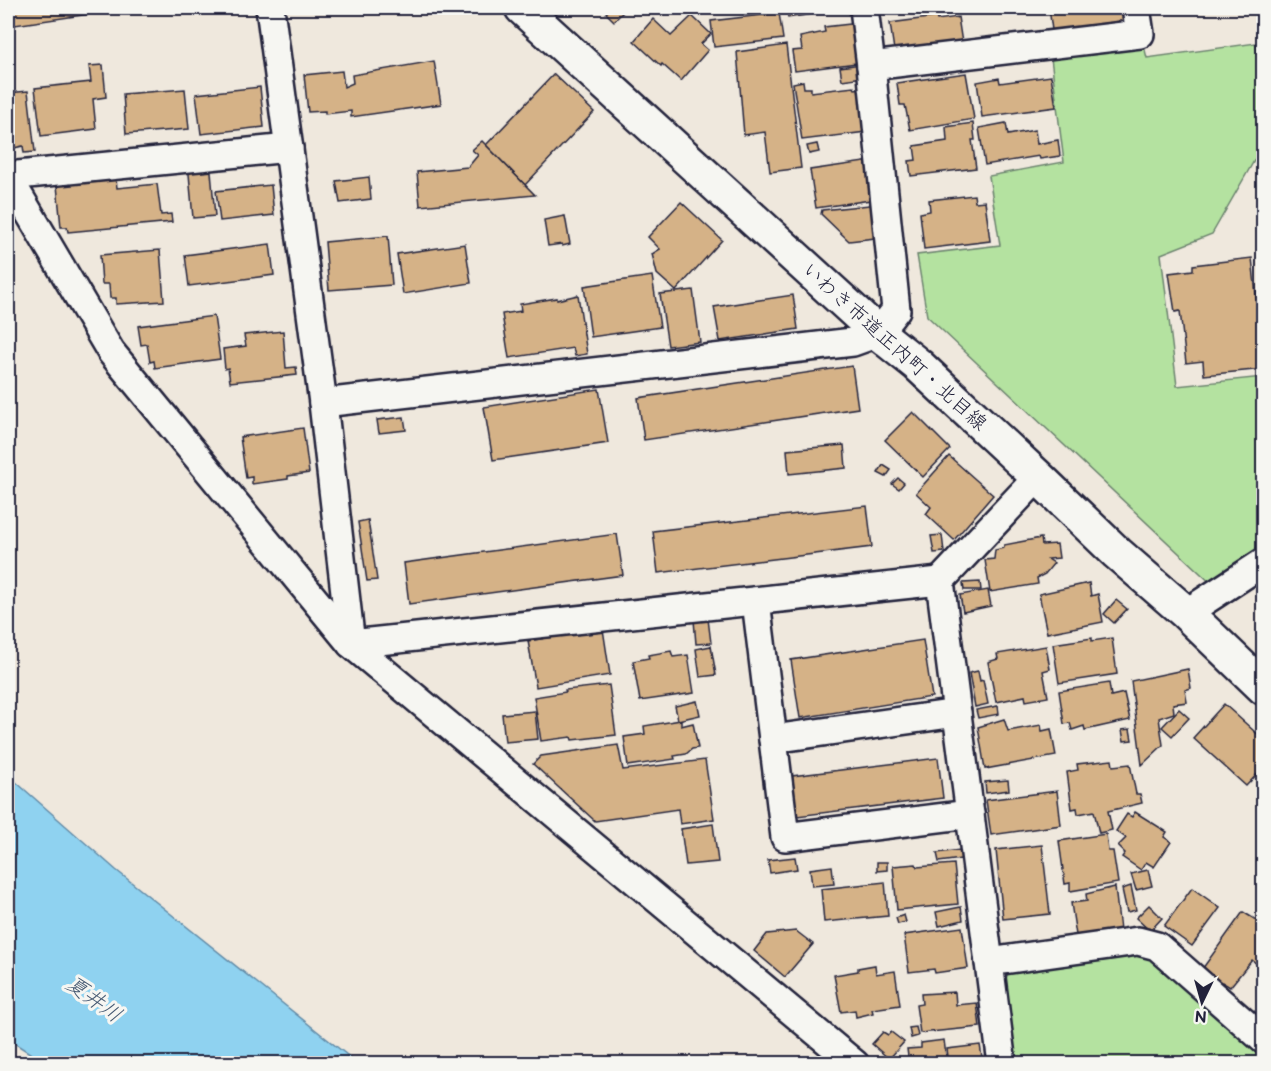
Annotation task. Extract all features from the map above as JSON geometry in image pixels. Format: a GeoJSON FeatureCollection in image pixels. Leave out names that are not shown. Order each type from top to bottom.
{"type":"FeatureCollection","features":[{"type":"Feature","properties":{"kind":"street"},"geometry":{"type":"LineString","coordinates":[[270,8],[323,403],[351,644]]}},
{"type":"Feature","properties":{"kind":"street","name":"いわき市道正内町・北目線"},"geometry":{"type":"LineString","coordinates":[[522,8],[878,333],[918,365],[1117,553],[1186,613],[1263,688]]}},
{"type":"Feature","properties":{"kind":"street"},"geometry":{"type":"LineString","coordinates":[[323,403],[854,342],[878,333],[896,310],[864,8]]}},
{"type":"Feature","properties":{"kind":"street"},"geometry":{"type":"LineString","coordinates":[[871,66],[1140,34],[1136,8]]}},
{"type":"Feature","properties":{"kind":"street"},"geometry":{"type":"LineString","coordinates":[[289,148],[8,177],[111,351],[351,644],[855,1064]]}},
{"type":"Feature","properties":{"kind":"street"},"geometry":{"type":"LineString","coordinates":[[351,644],[940,581],[1038,477]]}},
{"type":"Feature","properties":{"kind":"street"},"geometry":{"type":"LineString","coordinates":[[1186,613],[1263,562]]}},
{"type":"Feature","properties":{"kind":"street"},"geometry":{"type":"LineString","coordinates":[[940,581],[1002,1064]]}},
{"type":"Feature","properties":{"kind":"street"},"geometry":{"type":"LineString","coordinates":[[756,601],[785,837],[970,814]]}},
{"type":"Feature","properties":{"kind":"street"},"geometry":{"type":"LineString","coordinates":[[773,739],[957,713]]}},
{"type":"Feature","properties":{"kind":"street"},"geometry":{"type":"LineString","coordinates":[[989,962],[1138,941],[1157,946],[1263,1040]]}},
{"type":"Feature","properties":{"kind":"green space"},"geometry":{"type":"Polygon","coordinates":[[[1256,43],[1259,75],[1259,152],[1212,234],[1161,254],[1177,386],[1263,377],[1263,554],[1215,587],[927,316],[917,255],[1000,245],[989,176],[1064,162],[1051,58],[1144,46],[1147,58],[1256,43]]]}},
{"type":"Feature","properties":{"kind":"green space"},"geometry":{"type":"Polygon","coordinates":[[[1142,952],[1263,1051],[1263,1063],[1015,1063],[1005,983],[1008,972],[1142,952]]]}},
{"type":"Feature","properties":{"kind":"water","name":"夏井川"},"geometry":{"type":"Polygon","coordinates":[[[8,775],[116,870],[357,1063],[45,1063],[8,1039],[8,775]]]}},
{"type":"Feature","properties":{"kind":"building"},"geometry":{"type":"Polygon","coordinates":[[[8,8],[131,8],[8,26],[8,8]]]}},
{"type":"Feature","properties":{"kind":"building"},"geometry":{"type":"Polygon","coordinates":[[[611,8],[627,8],[614,21],[606,13],[611,8]]]}},
{"type":"Feature","properties":{"kind":"building"},"geometry":{"type":"Polygon","coordinates":[[[787,8],[851,8],[788,18],[787,8]]]}},
{"type":"Feature","properties":{"kind":"building"},"geometry":{"type":"Polygon","coordinates":[[[890,8],[930,8],[930,10],[913,14],[913,9],[890,12],[890,8]]]}},
{"type":"Feature","properties":{"kind":"building"},"geometry":{"type":"Polygon","coordinates":[[[1049,8],[1126,8],[1128,17],[1112,27],[1107,26],[1107,23],[1052,30],[1049,8]]]}},
{"type":"Feature","properties":{"kind":"building"},"geometry":{"type":"Polygon","coordinates":[[[779,13],[783,39],[714,47],[711,21],[779,13]]]}},
{"type":"Feature","properties":{"kind":"building"},"geometry":{"type":"Polygon","coordinates":[[[692,16],[711,34],[701,44],[708,50],[681,81],[634,41],[653,19],[671,36],[692,16]]]}},
{"type":"Feature","properties":{"kind":"building"},"geometry":{"type":"Polygon","coordinates":[[[936,17],[937,20],[958,17],[962,43],[894,50],[890,23],[936,17]]]}},
{"type":"Feature","properties":{"kind":"building"},"geometry":{"type":"Polygon","coordinates":[[[859,23],[864,62],[795,71],[792,51],[802,50],[800,37],[825,32],[824,27],[859,23]]]}},
{"type":"Feature","properties":{"kind":"building"},"geometry":{"type":"Polygon","coordinates":[[[786,45],[801,168],[770,172],[765,132],[744,135],[737,52],[786,45]]]}},
{"type":"Feature","properties":{"kind":"building"},"geometry":{"type":"Polygon","coordinates":[[[434,61],[441,104],[351,117],[351,111],[325,114],[325,111],[308,112],[304,75],[342,71],[344,87],[353,83],[352,75],[434,61]]]}},
{"type":"Feature","properties":{"kind":"building"},"geometry":{"type":"Polygon","coordinates":[[[861,64],[863,77],[842,80],[840,67],[861,64]]]}},
{"type":"Feature","properties":{"kind":"building"},"geometry":{"type":"Polygon","coordinates":[[[103,65],[106,97],[93,99],[96,129],[41,136],[35,88],[91,82],[89,66],[103,65]]]}},
{"type":"Feature","properties":{"kind":"building"},"geometry":{"type":"Polygon","coordinates":[[[966,73],[974,119],[910,130],[905,105],[900,105],[897,83],[966,73]]]}},
{"type":"Feature","properties":{"kind":"building"},"geometry":{"type":"Polygon","coordinates":[[[554,74],[594,112],[525,185],[486,145],[554,74]]]}},
{"type":"Feature","properties":{"kind":"building"},"geometry":{"type":"Polygon","coordinates":[[[1051,76],[1056,107],[982,117],[977,82],[999,78],[1000,83],[1051,76]]]}},
{"type":"Feature","properties":{"kind":"building"},"geometry":{"type":"Polygon","coordinates":[[[803,81],[804,88],[811,88],[811,92],[861,88],[866,132],[802,140],[793,83],[803,81]]]}},
{"type":"Feature","properties":{"kind":"building"},"geometry":{"type":"Polygon","coordinates":[[[260,87],[264,127],[201,134],[196,94],[260,87]]]}},
{"type":"Feature","properties":{"kind":"building"},"geometry":{"type":"Polygon","coordinates":[[[185,89],[189,129],[126,134],[123,94],[185,89]]]}},
{"type":"Feature","properties":{"kind":"building"},"geometry":{"type":"Polygon","coordinates":[[[28,91],[35,152],[24,153],[23,146],[14,148],[13,137],[8,138],[8,93],[28,91]]]}},
{"type":"Feature","properties":{"kind":"building"},"geometry":{"type":"Polygon","coordinates":[[[973,123],[975,140],[972,140],[976,168],[911,176],[909,161],[916,160],[914,146],[947,141],[946,127],[973,123]]]}},
{"type":"Feature","properties":{"kind":"building"},"geometry":{"type":"Polygon","coordinates":[[[1006,123],[1008,135],[1035,130],[1037,144],[1058,140],[1060,156],[1040,159],[1039,156],[985,165],[979,128],[1006,123]]]}},
{"type":"Feature","properties":{"kind":"building"},"geometry":{"type":"Polygon","coordinates":[[[482,141],[535,195],[420,206],[417,172],[468,167],[478,155],[472,150],[482,141]]]}},
{"type":"Feature","properties":{"kind":"building"},"geometry":{"type":"Polygon","coordinates":[[[817,144],[819,152],[809,154],[807,146],[817,144]]]}},
{"type":"Feature","properties":{"kind":"building"},"geometry":{"type":"Polygon","coordinates":[[[210,161],[215,216],[193,218],[188,163],[210,161]]]}},
{"type":"Feature","properties":{"kind":"building"},"geometry":{"type":"Polygon","coordinates":[[[871,161],[877,199],[816,208],[810,170],[871,161]]]}},
{"type":"Feature","properties":{"kind":"building"},"geometry":{"type":"Polygon","coordinates":[[[369,177],[371,199],[340,203],[336,181],[369,177]]]}},
{"type":"Feature","properties":{"kind":"building"},"geometry":{"type":"Polygon","coordinates":[[[116,179],[117,188],[157,184],[161,215],[171,214],[172,222],[68,232],[67,227],[61,227],[57,185],[116,179]]]}},
{"type":"Feature","properties":{"kind":"building"},"geometry":{"type":"Polygon","coordinates":[[[271,185],[274,215],[220,221],[216,191],[271,185]]]}},
{"type":"Feature","properties":{"kind":"building"},"geometry":{"type":"Polygon","coordinates":[[[974,195],[975,202],[985,201],[990,241],[924,249],[920,213],[930,211],[929,200],[974,195]]]}},
{"type":"Feature","properties":{"kind":"building"},"geometry":{"type":"Polygon","coordinates":[[[681,202],[722,240],[676,291],[657,274],[652,254],[660,249],[648,237],[681,202]]]}},
{"type":"Feature","properties":{"kind":"building"},"geometry":{"type":"Polygon","coordinates":[[[879,204],[884,237],[849,241],[821,214],[822,210],[879,204]]]}},
{"type":"Feature","properties":{"kind":"building"},"geometry":{"type":"Polygon","coordinates":[[[565,216],[570,244],[548,246],[544,220],[565,216]]]}},
{"type":"Feature","properties":{"kind":"building"},"geometry":{"type":"Polygon","coordinates":[[[388,236],[392,285],[329,290],[325,242],[388,236]]]}},
{"type":"Feature","properties":{"kind":"building"},"geometry":{"type":"Polygon","coordinates":[[[270,244],[274,275],[189,286],[185,255],[270,244]]]}},
{"type":"Feature","properties":{"kind":"building"},"geometry":{"type":"Polygon","coordinates":[[[465,244],[471,283],[403,294],[397,254],[465,244]]]}},
{"type":"Feature","properties":{"kind":"building"},"geometry":{"type":"Polygon","coordinates":[[[160,250],[164,301],[116,304],[116,298],[110,298],[109,284],[102,284],[100,255],[160,250]]]}},
{"type":"Feature","properties":{"kind":"building"},"geometry":{"type":"Polygon","coordinates":[[[1252,258],[1261,339],[1264,338],[1264,369],[1204,375],[1203,361],[1186,363],[1180,311],[1175,312],[1169,273],[1193,270],[1193,265],[1252,258]]]}},
{"type":"Feature","properties":{"kind":"building"},"geometry":{"type":"Polygon","coordinates":[[[652,276],[660,327],[591,337],[584,286],[652,276]]]}},
{"type":"Feature","properties":{"kind":"building"},"geometry":{"type":"Polygon","coordinates":[[[693,290],[700,342],[668,346],[660,294],[693,290]]]}},
{"type":"Feature","properties":{"kind":"building"},"geometry":{"type":"Polygon","coordinates":[[[578,295],[587,354],[575,356],[573,348],[509,358],[502,314],[521,311],[520,304],[578,295]]]}},
{"type":"Feature","properties":{"kind":"building"},"geometry":{"type":"Polygon","coordinates":[[[793,295],[798,329],[720,341],[714,307],[793,295]]]}},
{"type":"Feature","properties":{"kind":"building"},"geometry":{"type":"Polygon","coordinates":[[[214,316],[220,359],[155,368],[154,361],[150,362],[147,344],[141,345],[138,326],[214,316]]]}},
{"type":"Feature","properties":{"kind":"building"},"geometry":{"type":"Polygon","coordinates":[[[283,331],[286,368],[296,367],[297,375],[230,382],[228,368],[225,369],[223,349],[246,346],[244,335],[283,331]]]}},
{"type":"Feature","properties":{"kind":"building"},"geometry":{"type":"Polygon","coordinates":[[[852,366],[858,408],[644,440],[638,398],[852,366]]]}},
{"type":"Feature","properties":{"kind":"building"},"geometry":{"type":"Polygon","coordinates":[[[599,389],[608,443],[493,460],[484,407],[599,389]]]}},
{"type":"Feature","properties":{"kind":"building"},"geometry":{"type":"Polygon","coordinates":[[[913,412],[950,449],[923,477],[885,440],[913,412]]]}},
{"type":"Feature","properties":{"kind":"building"},"geometry":{"type":"Polygon","coordinates":[[[404,417],[406,430],[379,433],[377,420],[404,417]]]}},
{"type":"Feature","properties":{"kind":"building"},"geometry":{"type":"Polygon","coordinates":[[[303,428],[309,473],[288,476],[288,479],[252,484],[252,477],[246,478],[240,437],[303,428]]]}},
{"type":"Feature","properties":{"kind":"building"},"geometry":{"type":"Polygon","coordinates":[[[844,445],[846,468],[789,474],[787,450],[844,445]]]}},
{"type":"Feature","properties":{"kind":"building"},"geometry":{"type":"Polygon","coordinates":[[[949,456],[993,495],[954,540],[926,514],[931,507],[916,493],[949,456]]]}},
{"type":"Feature","properties":{"kind":"building"},"geometry":{"type":"Polygon","coordinates":[[[883,465],[891,470],[886,477],[878,473],[883,465]]]}},
{"type":"Feature","properties":{"kind":"building"},"geometry":{"type":"Polygon","coordinates":[[[898,478],[904,483],[899,489],[892,484],[898,478]]]}},
{"type":"Feature","properties":{"kind":"building"},"geometry":{"type":"Polygon","coordinates":[[[867,506],[872,547],[658,573],[653,531],[867,506]]]}},
{"type":"Feature","properties":{"kind":"building"},"geometry":{"type":"Polygon","coordinates":[[[368,520],[377,580],[367,581],[358,522],[368,520]]]}},
{"type":"Feature","properties":{"kind":"building"},"geometry":{"type":"Polygon","coordinates":[[[617,534],[623,575],[409,604],[404,563],[617,534]]]}},
{"type":"Feature","properties":{"kind":"building"},"geometry":{"type":"Polygon","coordinates":[[[942,535],[944,552],[934,553],[931,536],[942,535]]]}},
{"type":"Feature","properties":{"kind":"building"},"geometry":{"type":"Polygon","coordinates":[[[1041,538],[1042,545],[1057,544],[1059,558],[1048,559],[1054,563],[1045,574],[1037,578],[1038,584],[990,592],[985,560],[994,559],[995,550],[1004,548],[1004,545],[1041,538]]]}},
{"type":"Feature","properties":{"kind":"building"},"geometry":{"type":"Polygon","coordinates":[[[980,582],[981,590],[964,590],[963,583],[980,582]]]}},
{"type":"Feature","properties":{"kind":"building"},"geometry":{"type":"Polygon","coordinates":[[[1089,583],[1091,596],[1098,594],[1103,622],[1047,633],[1039,594],[1089,583]]]}},
{"type":"Feature","properties":{"kind":"building"},"geometry":{"type":"Polygon","coordinates":[[[988,590],[991,606],[963,612],[960,595],[988,590]]]}},
{"type":"Feature","properties":{"kind":"building"},"geometry":{"type":"Polygon","coordinates":[[[1116,600],[1127,609],[1114,623],[1104,614],[1116,600]]]}},
{"type":"Feature","properties":{"kind":"building"},"geometry":{"type":"Polygon","coordinates":[[[708,619],[711,643],[696,644],[694,620],[708,619]]]}},
{"type":"Feature","properties":{"kind":"building"},"geometry":{"type":"Polygon","coordinates":[[[603,629],[610,675],[536,687],[528,641],[603,629]]]}},
{"type":"Feature","properties":{"kind":"building"},"geometry":{"type":"Polygon","coordinates":[[[1092,638],[1092,641],[1112,638],[1117,674],[1059,683],[1053,644],[1092,638]]]}},
{"type":"Feature","properties":{"kind":"building"},"geometry":{"type":"Polygon","coordinates":[[[923,640],[932,697],[800,718],[791,660],[923,640]]]}},
{"type":"Feature","properties":{"kind":"building"},"geometry":{"type":"Polygon","coordinates":[[[711,646],[716,675],[700,677],[696,649],[711,646]]]}},
{"type":"Feature","properties":{"kind":"building"},"geometry":{"type":"Polygon","coordinates":[[[1046,646],[1050,669],[1043,671],[1048,697],[1026,701],[1025,696],[996,702],[988,662],[998,659],[997,654],[1046,646]]]}},
{"type":"Feature","properties":{"kind":"building"},"geometry":{"type":"Polygon","coordinates":[[[671,651],[673,657],[688,655],[694,693],[640,701],[633,661],[649,658],[648,655],[671,651]]]}},
{"type":"Feature","properties":{"kind":"building"},"geometry":{"type":"Polygon","coordinates":[[[1188,669],[1191,688],[1185,690],[1187,702],[1173,704],[1174,713],[1159,718],[1163,745],[1142,765],[1131,681],[1188,669]]]}},
{"type":"Feature","properties":{"kind":"building"},"geometry":{"type":"Polygon","coordinates":[[[978,671],[980,681],[983,680],[988,704],[975,707],[969,673],[978,671]]]}},
{"type":"Feature","properties":{"kind":"building"},"geometry":{"type":"Polygon","coordinates":[[[1109,683],[1111,696],[1124,693],[1130,720],[1085,730],[1084,726],[1072,730],[1070,723],[1064,724],[1059,691],[1109,683]]]}},
{"type":"Feature","properties":{"kind":"building"},"geometry":{"type":"Polygon","coordinates":[[[609,685],[616,735],[541,741],[534,697],[566,692],[565,690],[609,685]]]}},
{"type":"Feature","properties":{"kind":"building"},"geometry":{"type":"Polygon","coordinates":[[[697,701],[700,715],[678,720],[675,706],[697,701]]]}},
{"type":"Feature","properties":{"kind":"building"},"geometry":{"type":"Polygon","coordinates":[[[1224,704],[1264,740],[1264,767],[1246,786],[1193,738],[1224,704]]]}},
{"type":"Feature","properties":{"kind":"building"},"geometry":{"type":"Polygon","coordinates":[[[998,706],[999,714],[978,718],[976,710],[998,706]]]}},
{"type":"Feature","properties":{"kind":"building"},"geometry":{"type":"Polygon","coordinates":[[[1179,709],[1189,718],[1172,736],[1162,727],[1179,709]]]}},
{"type":"Feature","properties":{"kind":"building"},"geometry":{"type":"Polygon","coordinates":[[[535,711],[538,739],[505,742],[502,714],[535,711]]]}},
{"type":"Feature","properties":{"kind":"building"},"geometry":{"type":"Polygon","coordinates":[[[1004,719],[1008,731],[1041,725],[1042,731],[1051,729],[1056,756],[985,769],[978,727],[1004,719]]]}},
{"type":"Feature","properties":{"kind":"building"},"geometry":{"type":"Polygon","coordinates":[[[681,720],[681,726],[693,723],[698,748],[686,754],[674,756],[675,759],[628,766],[624,737],[645,734],[644,726],[681,720]]]}},
{"type":"Feature","properties":{"kind":"building"},"geometry":{"type":"Polygon","coordinates":[[[1130,729],[1132,740],[1124,741],[1122,730],[1130,729]]]}},
{"type":"Feature","properties":{"kind":"building"},"geometry":{"type":"Polygon","coordinates":[[[618,745],[623,770],[705,760],[714,819],[680,824],[678,809],[595,821],[533,764],[541,756],[618,745]]]}},
{"type":"Feature","properties":{"kind":"building"},"geometry":{"type":"Polygon","coordinates":[[[938,758],[943,798],[797,816],[792,776],[938,758]]]}},
{"type":"Feature","properties":{"kind":"building"},"geometry":{"type":"Polygon","coordinates":[[[1112,760],[1113,766],[1130,764],[1136,794],[1140,794],[1142,803],[1108,811],[1112,830],[1099,833],[1094,811],[1078,814],[1077,808],[1072,809],[1067,772],[1078,770],[1077,764],[1112,760]]]}},
{"type":"Feature","properties":{"kind":"building"},"geometry":{"type":"Polygon","coordinates":[[[1008,780],[1009,790],[986,793],[985,782],[1008,780]]]}},
{"type":"Feature","properties":{"kind":"building"},"geometry":{"type":"Polygon","coordinates":[[[1057,791],[1061,825],[991,835],[986,800],[1057,791]]]}},
{"type":"Feature","properties":{"kind":"building"},"geometry":{"type":"Polygon","coordinates":[[[1135,812],[1167,832],[1164,837],[1171,842],[1154,867],[1146,862],[1141,870],[1122,857],[1125,853],[1118,846],[1126,838],[1116,831],[1127,814],[1132,817],[1135,812]]]}},
{"type":"Feature","properties":{"kind":"building"},"geometry":{"type":"Polygon","coordinates":[[[713,824],[718,862],[686,865],[681,829],[713,824]]]}},
{"type":"Feature","properties":{"kind":"building"},"geometry":{"type":"Polygon","coordinates":[[[1106,834],[1108,851],[1113,851],[1118,883],[1070,891],[1070,883],[1065,884],[1059,841],[1106,834]]]}},
{"type":"Feature","properties":{"kind":"building"},"geometry":{"type":"Polygon","coordinates":[[[1042,845],[1050,914],[1003,919],[996,850],[1042,845]]]}},
{"type":"Feature","properties":{"kind":"building"},"geometry":{"type":"Polygon","coordinates":[[[960,850],[961,859],[939,862],[937,853],[960,850]]]}},
{"type":"Feature","properties":{"kind":"building"},"geometry":{"type":"Polygon","coordinates":[[[795,857],[797,869],[770,873],[768,860],[795,857]]]}},
{"type":"Feature","properties":{"kind":"building"},"geometry":{"type":"Polygon","coordinates":[[[877,862],[887,862],[887,870],[877,871],[877,862]]]}},
{"type":"Feature","properties":{"kind":"building"},"geometry":{"type":"Polygon","coordinates":[[[916,864],[917,867],[954,864],[958,904],[897,910],[893,866],[916,864]]]}},
{"type":"Feature","properties":{"kind":"building"},"geometry":{"type":"Polygon","coordinates":[[[832,866],[834,884],[812,886],[810,869],[832,866]]]}},
{"type":"Feature","properties":{"kind":"building"},"geometry":{"type":"Polygon","coordinates":[[[1148,870],[1152,886],[1136,890],[1131,874],[1148,870]]]}},
{"type":"Feature","properties":{"kind":"building"},"geometry":{"type":"Polygon","coordinates":[[[885,882],[888,916],[824,922],[821,889],[885,882]]]}},
{"type":"Feature","properties":{"kind":"building"},"geometry":{"type":"Polygon","coordinates":[[[1131,886],[1136,910],[1127,912],[1122,889],[1131,886]]]}},
{"type":"Feature","properties":{"kind":"building"},"geometry":{"type":"Polygon","coordinates":[[[1115,887],[1120,930],[1076,935],[1071,903],[1087,901],[1086,894],[1115,887]]]}},
{"type":"Feature","properties":{"kind":"building"},"geometry":{"type":"Polygon","coordinates":[[[1192,888],[1220,908],[1192,946],[1164,926],[1192,888]]]}},
{"type":"Feature","properties":{"kind":"building"},"geometry":{"type":"Polygon","coordinates":[[[1149,905],[1162,918],[1150,931],[1136,918],[1149,905]]]}},
{"type":"Feature","properties":{"kind":"building"},"geometry":{"type":"Polygon","coordinates":[[[961,907],[963,920],[939,926],[936,912],[961,907]]]}},
{"type":"Feature","properties":{"kind":"building"},"geometry":{"type":"Polygon","coordinates":[[[1243,912],[1256,920],[1262,914],[1264,915],[1264,958],[1258,965],[1252,960],[1230,987],[1222,982],[1220,986],[1200,972],[1243,912]]]}},
{"type":"Feature","properties":{"kind":"building"},"geometry":{"type":"Polygon","coordinates":[[[904,915],[906,922],[898,924],[896,918],[904,915]]]}},
{"type":"Feature","properties":{"kind":"building"},"geometry":{"type":"Polygon","coordinates":[[[962,927],[968,968],[935,973],[934,969],[909,972],[904,935],[962,927]]]}},
{"type":"Feature","properties":{"kind":"building"},"geometry":{"type":"Polygon","coordinates":[[[796,931],[813,944],[785,977],[754,951],[767,934],[796,931]]]}},
{"type":"Feature","properties":{"kind":"building"},"geometry":{"type":"Polygon","coordinates":[[[875,965],[876,974],[895,971],[900,1005],[872,1009],[873,1013],[856,1017],[855,1010],[841,1012],[834,975],[858,971],[858,968],[875,965]]]}},
{"type":"Feature","properties":{"kind":"building"},"geometry":{"type":"Polygon","coordinates":[[[955,992],[956,1005],[977,1003],[980,1027],[920,1033],[916,1005],[922,1004],[921,994],[955,992]]]}},
{"type":"Feature","properties":{"kind":"building"},"geometry":{"type":"Polygon","coordinates":[[[916,1027],[918,1036],[911,1038],[909,1028],[916,1027]]]}},
{"type":"Feature","properties":{"kind":"building"},"geometry":{"type":"Polygon","coordinates":[[[883,1032],[888,1035],[891,1032],[904,1042],[889,1059],[872,1044],[883,1032]]]}},
{"type":"Feature","properties":{"kind":"building"},"geometry":{"type":"Polygon","coordinates":[[[944,1040],[947,1064],[909,1064],[907,1049],[921,1048],[921,1043],[944,1040]]]}},
{"type":"Feature","properties":{"kind":"building"},"geometry":{"type":"Polygon","coordinates":[[[980,1045],[983,1064],[949,1064],[947,1049],[980,1045]]]}}]}
